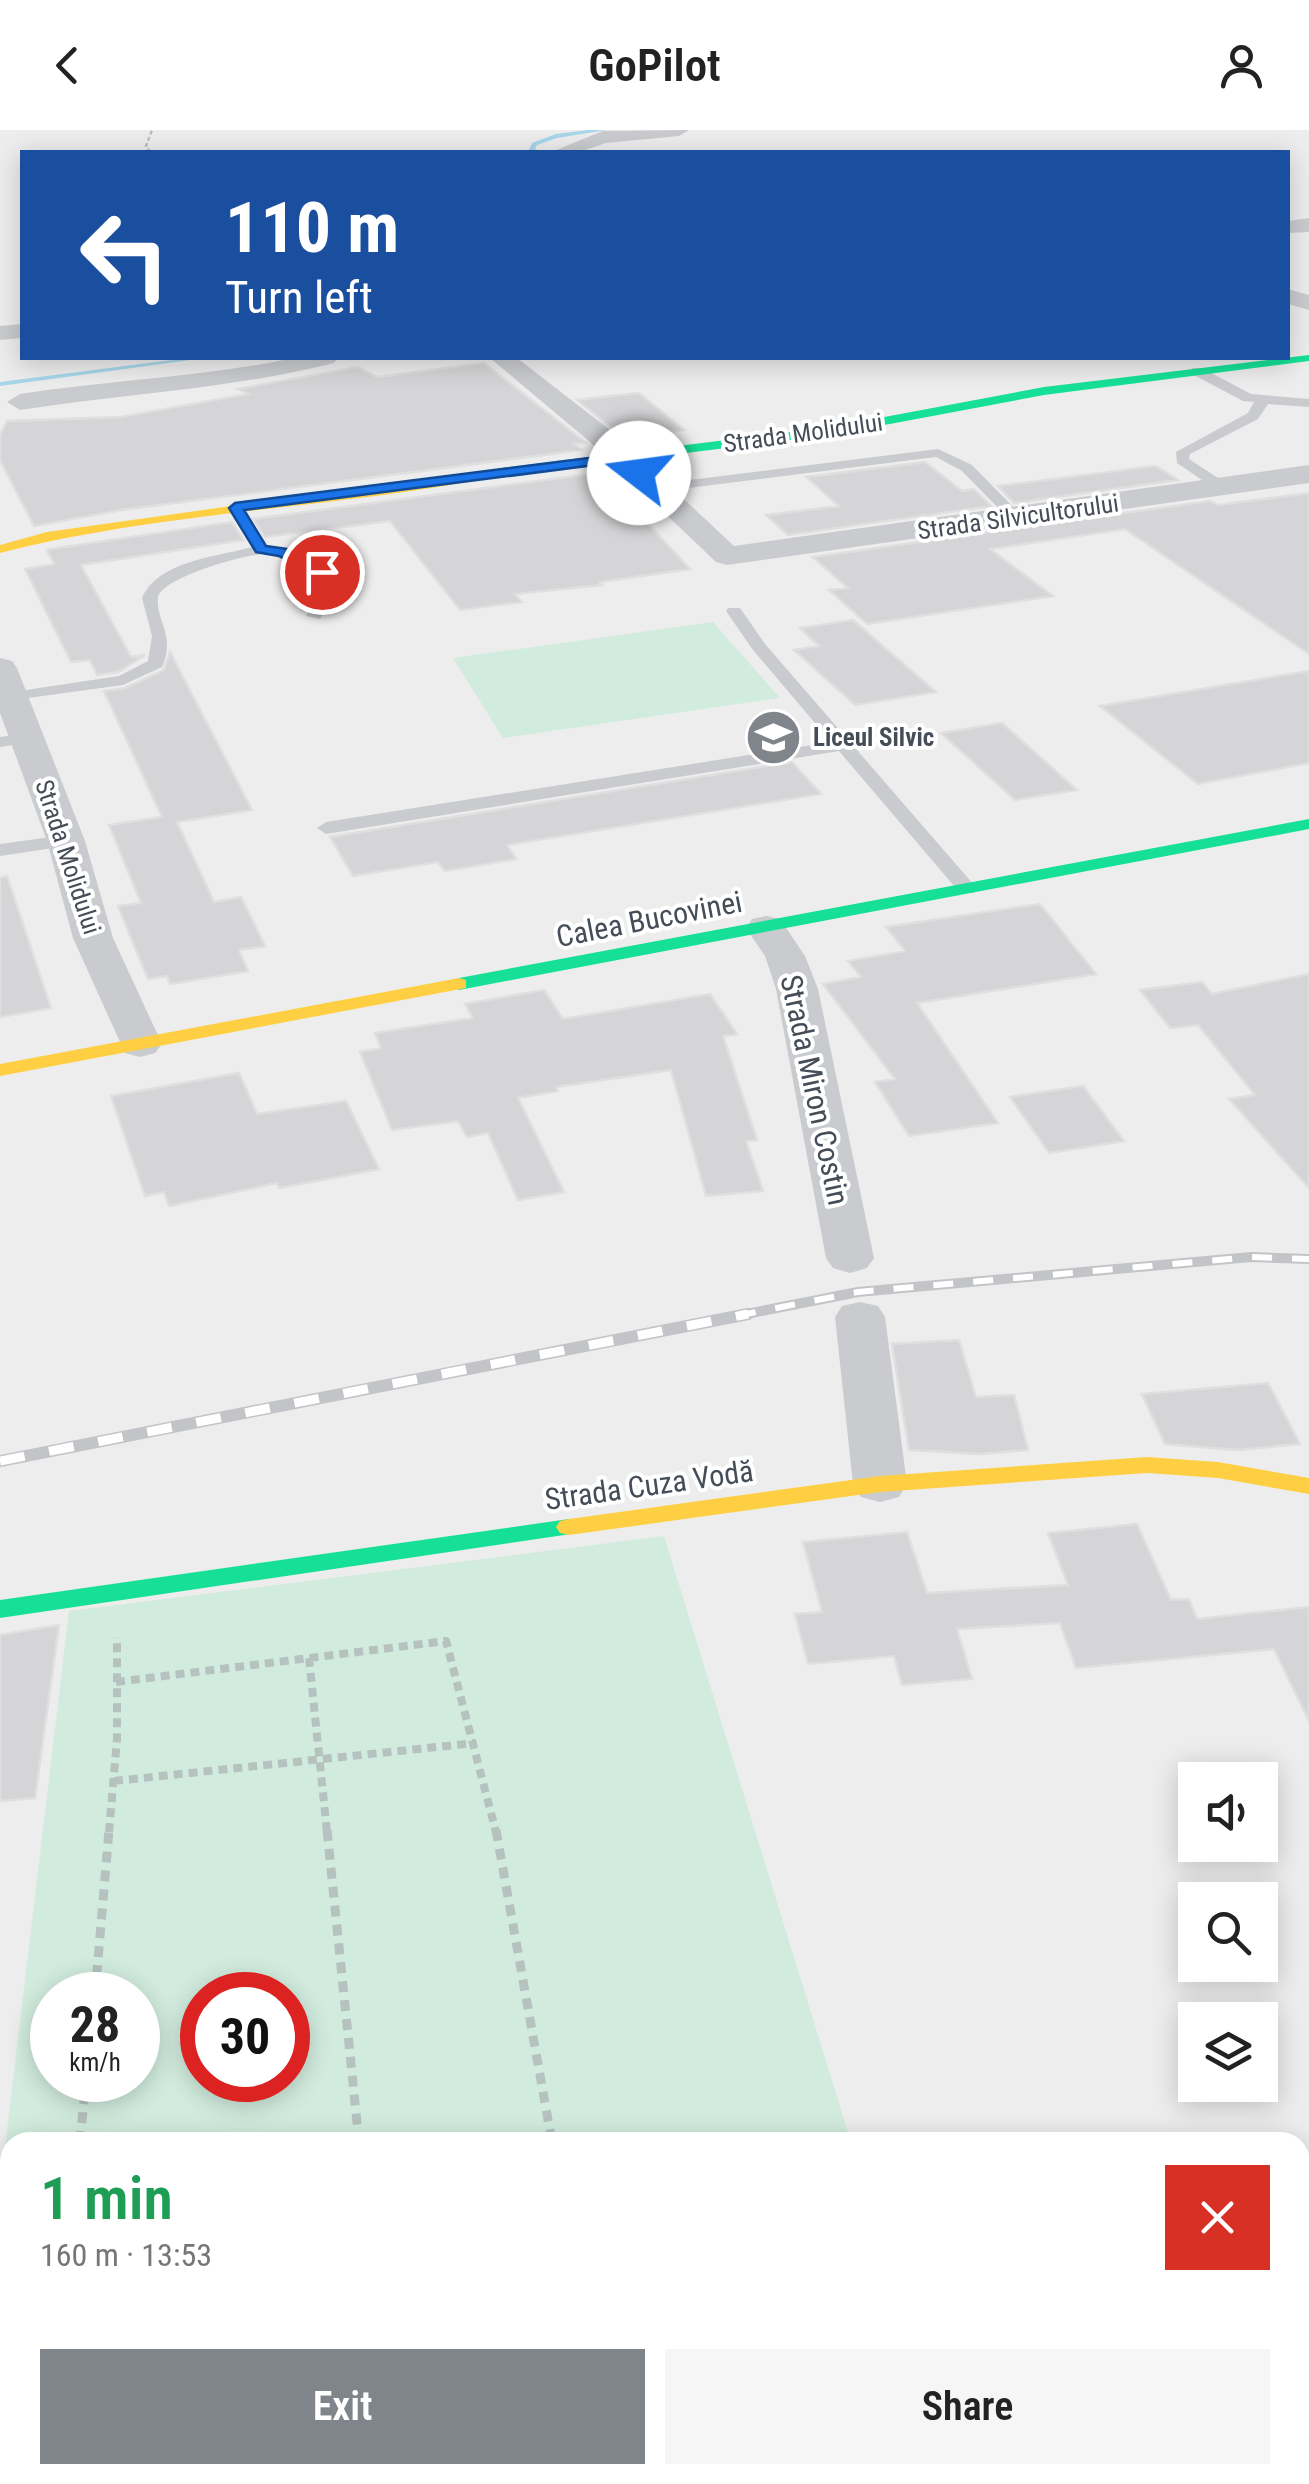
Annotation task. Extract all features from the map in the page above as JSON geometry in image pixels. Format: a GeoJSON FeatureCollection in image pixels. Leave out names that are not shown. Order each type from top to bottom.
{"type":"FeatureCollection","features":[{"type":"Feature","properties":{"kind":"main road","name":"Strada Molidului"},"geometry":{"type":"LineString","coordinates":[[0,549],[47,536],[235,508],[832,431],[1044,391],[1309,358]]}},
{"type":"Feature","properties":{"kind":"main road","name":"Calea Bucovinei"},"geometry":{"type":"LineString","coordinates":[[0,1070],[1309,824]]}},
{"type":"Feature","properties":{"kind":"main road","name":"Strada Cuza Vodă"},"geometry":{"type":"LineString","coordinates":[[0,1608],[119,1588],[880,1484],[1147,1464],[1218,1470],[1309,1486]]}},
{"type":"Feature","properties":{"kind":"street"},"geometry":{"type":"LineString","coordinates":[[566,150],[603,136],[679,130]]}},
{"type":"Feature","properties":{"kind":"street"},"geometry":{"type":"LineString","coordinates":[[20,402],[117,387],[254,374],[316,360]]}},
{"type":"Feature","properties":{"kind":"street"},"geometry":{"type":"LineString","coordinates":[[505,360],[658,488]]}},
{"type":"Feature","properties":{"kind":"street","name":"Strada Silvicultorului"},"geometry":{"type":"LineString","coordinates":[[658,488],[727,556],[1309,474]]}},
{"type":"Feature","properties":{"kind":"street","name":"Strada Molidului"},"geometry":{"type":"LineString","coordinates":[[6,683],[14,740],[66,840],[94,938],[140,1044]]}},
{"type":"Feature","properties":{"kind":"street","name":"Strada Miron Costin"},"geometry":{"type":"LineString","coordinates":[[766,928],[785,956],[797,988],[850,1258]]}},
{"type":"Feature","properties":{"kind":"street"},"geometry":{"type":"LineString","coordinates":[[860,1317],[880,1484]]}},
{"type":"Feature","properties":{"kind":"lane"},"geometry":{"type":"LineString","coordinates":[[1196,371],[1248,398],[1309,403]]}},
{"type":"Feature","properties":{"kind":"lane"},"geometry":{"type":"LineString","coordinates":[[1222,487],[1182,460],[1183,452],[1253,416],[1262,408],[1260,400]]}},
{"type":"Feature","properties":{"kind":"lane"},"geometry":{"type":"LineString","coordinates":[[658,488],[938,453],[967,468],[1015,517]]}},
{"type":"Feature","properties":{"kind":"lane"},"geometry":{"type":"LineString","coordinates":[[235,508],[261,549]]}},
{"type":"Feature","properties":{"kind":"lane"},"geometry":{"type":"LineString","coordinates":[[6,683],[142,674],[156,664],[160,636],[150,598],[156,584],[173,574],[261,549],[282,552],[322,572],[329,594],[314,616]]}},
{"type":"Feature","properties":{"kind":"lane"},"geometry":{"type":"LineString","coordinates":[[734,611],[967,889]]}},
{"type":"Feature","properties":{"kind":"lane"},"geometry":{"type":"LineString","coordinates":[[326,828],[843,745]]}},
{"type":"Feature","properties":{"kind":"lane"},"geometry":{"type":"LineString","coordinates":[[0,850],[66,840]]}},
{"type":"Feature","properties":{"kind":"path"},"geometry":{"type":"LineString","coordinates":[[96,1972],[114,1781],[119,1588]]}},
{"type":"Feature","properties":{"kind":"path"},"geometry":{"type":"LineString","coordinates":[[116,1682],[446,1642],[502,1854],[550,2132]]}},
{"type":"Feature","properties":{"kind":"path"},"geometry":{"type":"LineString","coordinates":[[309,1658],[357,2132]]}},
{"type":"Feature","properties":{"kind":"path"},"geometry":{"type":"LineString","coordinates":[[114,1781],[475,1743]]}},
{"type":"Feature","properties":{"kind":"path"},"geometry":{"type":"LineString","coordinates":[[81,2132],[84,2102]]}},
{"type":"Feature","properties":{"kind":"green space"},"geometry":{"type":"Polygon","coordinates":[[[713,622],[780,698],[503,738],[453,658],[713,622]]]}},
{"type":"Feature","properties":{"kind":"green space"},"geometry":{"type":"Polygon","coordinates":[[[664,1536],[848,2132],[7,2132],[69,1611],[664,1536]]]}},
{"type":"Feature","properties":{"kind":"building"},"geometry":{"type":"Polygon","coordinates":[[[484,363],[585,442],[574,444],[582,450],[121,510],[34,526],[0,460],[0,435],[7,421],[121,417],[248,394],[238,389],[358,367],[377,377],[484,363]]]}},
{"type":"Feature","properties":{"kind":"building"},"geometry":{"type":"Polygon","coordinates":[[[639,393],[684,430],[623,437],[577,400],[639,393]]]}},
{"type":"Feature","properties":{"kind":"building"},"geometry":{"type":"Polygon","coordinates":[[[925,462],[962,491],[974,489],[991,506],[788,535],[766,515],[839,506],[806,477],[925,462]]]}},
{"type":"Feature","properties":{"kind":"building"},"geometry":{"type":"Polygon","coordinates":[[[1156,466],[1178,480],[1014,503],[998,486],[1156,466]]]}},
{"type":"Feature","properties":{"kind":"building"},"geometry":{"type":"Polygon","coordinates":[[[606,472],[623,488],[616,489],[690,569],[600,582],[602,585],[515,594],[522,602],[460,610],[390,521],[265,537],[253,519],[606,472]]]}},
{"type":"Feature","properties":{"kind":"building"},"geometry":{"type":"Polygon","coordinates":[[[1309,493],[1309,654],[1125,529],[990,549],[1053,596],[867,624],[829,590],[848,588],[813,557],[1210,501],[1218,505],[1309,493]]]}},
{"type":"Feature","properties":{"kind":"building"},"geometry":{"type":"Polygon","coordinates":[[[232,522],[243,540],[81,565],[131,657],[145,655],[118,672],[97,675],[90,660],[71,662],[25,569],[54,564],[47,550],[51,549],[232,522]]]}},
{"type":"Feature","properties":{"kind":"building"},"geometry":{"type":"Polygon","coordinates":[[[853,620],[936,692],[855,705],[794,650],[819,646],[800,628],[853,620]]]}},
{"type":"Feature","properties":{"kind":"building"},"geometry":{"type":"Polygon","coordinates":[[[170,652],[252,810],[177,822],[214,902],[241,897],[265,946],[239,950],[248,971],[170,984],[167,976],[148,979],[118,906],[141,903],[109,825],[162,817],[104,691],[125,688],[164,670],[170,652]]]}},
{"type":"Feature","properties":{"kind":"building","name":"Liceul Silvic"},"geometry":{"type":"Polygon","coordinates":[[[1309,671],[1309,763],[1198,784],[1100,706],[1309,671]]]}},
{"type":"Feature","properties":{"kind":"building"},"geometry":{"type":"Polygon","coordinates":[[[1002,723],[1077,790],[1015,800],[941,733],[1002,723]]]}},
{"type":"Feature","properties":{"kind":"building","name":"Liceul Silvic"},"geometry":{"type":"Polygon","coordinates":[[[792,762],[821,794],[507,845],[516,859],[445,871],[438,862],[353,876],[330,837],[792,762]]]}},
{"type":"Feature","properties":{"kind":"building"},"geometry":{"type":"Polygon","coordinates":[[[7,876],[51,1008],[0,1017],[0,878],[7,876]]]}},
{"type":"Feature","properties":{"kind":"building"},"geometry":{"type":"Polygon","coordinates":[[[1040,904],[1096,974],[917,1003],[998,1123],[909,1136],[875,1082],[895,1079],[823,984],[861,977],[848,961],[905,951],[886,927],[1040,904]]]}},
{"type":"Feature","properties":{"kind":"building"},"geometry":{"type":"Polygon","coordinates":[[[1309,974],[1309,1188],[1229,1099],[1255,1095],[1198,1025],[1170,1028],[1140,990],[1202,982],[1212,994],[1309,974]]]}},
{"type":"Feature","properties":{"kind":"building"},"geometry":{"type":"Polygon","coordinates":[[[544,990],[563,1019],[710,994],[737,1034],[723,1036],[757,1140],[746,1141],[763,1191],[706,1196],[671,1070],[556,1087],[558,1091],[518,1098],[564,1192],[518,1200],[488,1133],[467,1137],[458,1121],[392,1130],[360,1052],[381,1048],[375,1033],[473,1018],[465,1004],[544,990]]]}},
{"type":"Feature","properties":{"kind":"building"},"geometry":{"type":"Polygon","coordinates":[[[239,1073],[257,1114],[346,1101],[379,1169],[279,1188],[277,1183],[169,1206],[164,1192],[145,1196],[111,1096],[239,1073]]]}},
{"type":"Feature","properties":{"kind":"building"},"geometry":{"type":"Polygon","coordinates":[[[1083,1086],[1124,1141],[1049,1153],[1010,1097],[1083,1086]]]}},
{"type":"Feature","properties":{"kind":"building"},"geometry":{"type":"Polygon","coordinates":[[[959,1340],[976,1397],[1014,1395],[1028,1450],[980,1454],[909,1450],[892,1344],[959,1340]]]}},
{"type":"Feature","properties":{"kind":"building"},"geometry":{"type":"Polygon","coordinates":[[[1268,1383],[1300,1444],[1237,1450],[1165,1444],[1142,1394],[1268,1383]]]}},
{"type":"Feature","properties":{"kind":"building"},"geometry":{"type":"Polygon","coordinates":[[[1137,1524],[1171,1600],[1189,1599],[1197,1619],[1309,1607],[1309,1721],[1274,1649],[1076,1668],[1060,1623],[957,1629],[972,1679],[902,1685],[894,1656],[808,1664],[795,1614],[822,1612],[803,1542],[907,1532],[927,1593],[1068,1585],[1048,1533],[1137,1524]]]}},
{"type":"Feature","properties":{"kind":"building"},"geometry":{"type":"Polygon","coordinates":[[[59,1625],[35,1798],[0,1801],[0,1635],[59,1625]]]}},
{"type":"Feature","properties":{"kind":"waterway"},"geometry":{"type":"LineString","coordinates":[[532,150],[534,144],[556,136],[603,130]]}},
{"type":"Feature","properties":{"kind":"waterway"},"geometry":{"type":"LineString","coordinates":[[0,384],[186,360]]}},
{"type":"Feature","properties":{"kind":"railway"},"geometry":{"type":"LineString","coordinates":[[736,1316],[858,1292],[1251,1257],[1309,1259]]}},
{"type":"Feature","properties":{"kind":"railway"},"geometry":{"type":"LineString","coordinates":[[0,1461],[748,1314]]}},
{"type":"Feature","properties":{"kind":"traffic: fast"},"geometry":{"type":"LineString","coordinates":[[494,473],[831,431],[1044,391],[1309,358]]}},
{"type":"Feature","properties":{"kind":"traffic: fast"},"geometry":{"type":"LineString","coordinates":[[459,984],[1309,824]]}},
{"type":"Feature","properties":{"kind":"traffic: fast"},"geometry":{"type":"LineString","coordinates":[[0,1609],[569,1527]]}},
{"type":"Feature","properties":{"kind":"traffic: slow"},"geometry":{"type":"LineString","coordinates":[[0,549],[47,536],[121,524],[494,473]]}},
{"type":"Feature","properties":{"kind":"traffic: slow"},"geometry":{"type":"LineString","coordinates":[[0,1070],[459,984]]}},
{"type":"Feature","properties":{"kind":"traffic: slow"},"geometry":{"type":"LineString","coordinates":[[569,1527],[880,1484],[1147,1465],[1218,1470],[1309,1486]]}},
{"type":"Feature","properties":{"kind":"place","name":"Liceul Silvic"},"geometry":{"type":"Point","coordinates":[774,737]}},
{"type":"Feature","properties":{"kind":"route"},"geometry":{"type":"LineString","coordinates":[[322,572],[282,552],[261,549],[235,508],[620,458],[639,473]]}}]}
